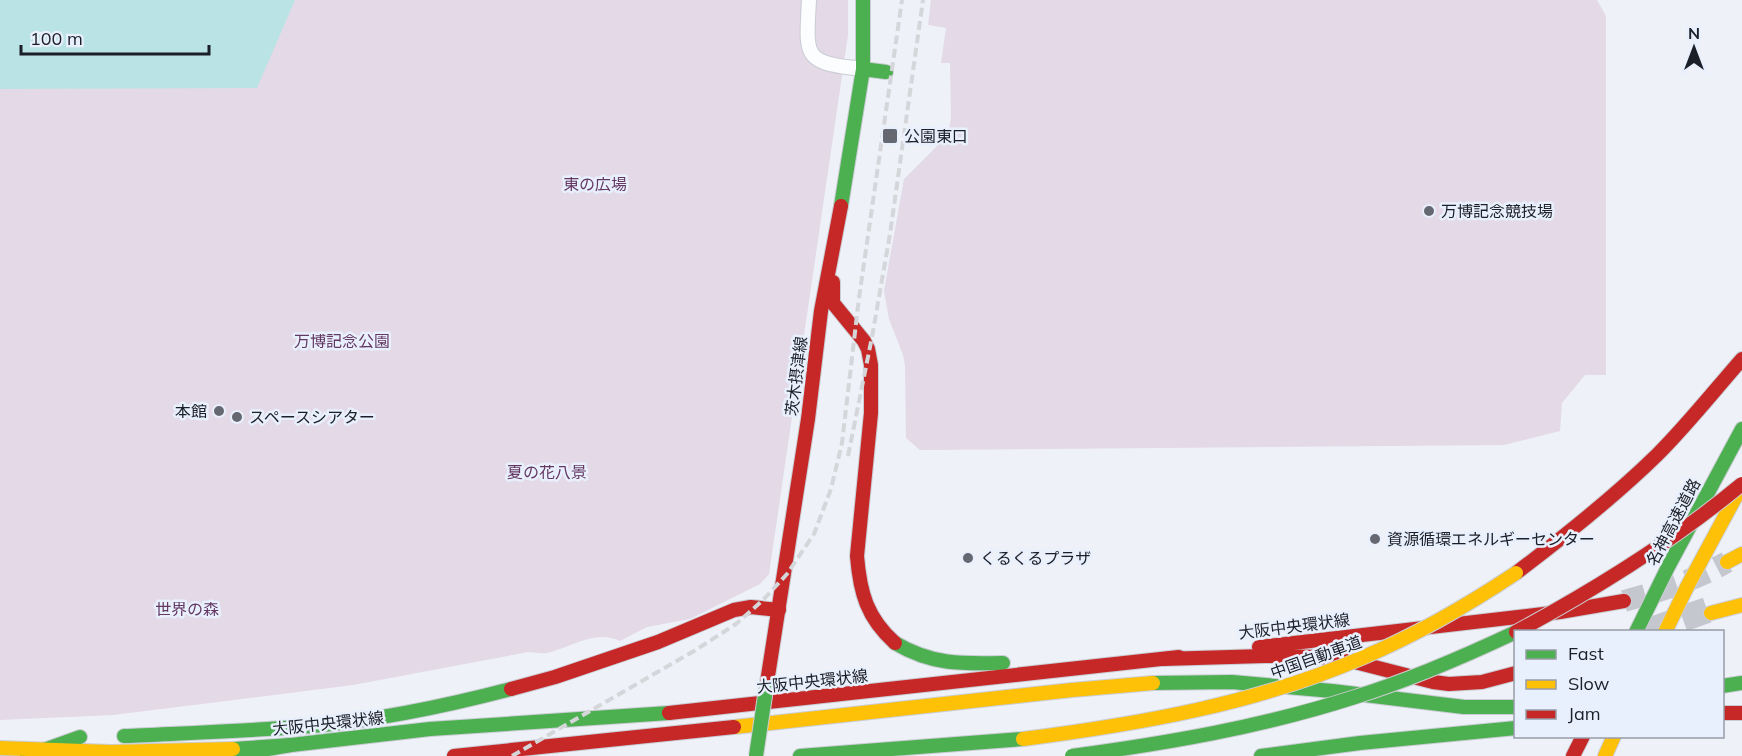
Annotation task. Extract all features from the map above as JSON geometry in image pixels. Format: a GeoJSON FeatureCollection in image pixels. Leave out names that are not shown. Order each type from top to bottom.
{"type":"FeatureCollection","features":[{"type":"Feature","properties":{"kind":"main road","name":"茨木摂津線"},"geometry":{"type":"LineString","coordinates":[[756,756],[806,432],[823,301],[834,248],[863,69],[863,0]]}},
{"type":"Feature","properties":{"kind":"main road"},"geometry":{"type":"LineString","coordinates":[[863,69],[886,72]]}},
{"type":"Feature","properties":{"kind":"main road"},"geometry":{"type":"LineString","coordinates":[[834,248],[833,303],[864,341],[868,349],[870,365],[871,413],[857,556],[860,590],[870,617],[879,629],[902,648],[932,660],[968,664],[1061,660],[1112,664]]}},
{"type":"Feature","properties":{"kind":"main road","name":"中国自動車道"},"geometry":{"type":"LineString","coordinates":[[800,756],[1023,739],[1148,721],[1259,695],[1362,659],[1465,607],[1563,539],[1610,499],[1657,454],[1742,359]]}},
{"type":"Feature","properties":{"kind":"main road","name":"名神高速道路"},"geometry":{"type":"LineString","coordinates":[[1636,630],[1742,429]]}},
{"type":"Feature","properties":{"kind":"main road"},"geometry":{"type":"LineString","coordinates":[[1666,630],[1742,485]]}},
{"type":"Feature","properties":{"kind":"main road"},"geometry":{"type":"LineString","coordinates":[[1520,630],[1590,591],[1654,551],[1742,485]]}},
{"type":"Feature","properties":{"kind":"main road"},"geometry":{"type":"LineString","coordinates":[[1727,562],[1742,554]]}},
{"type":"Feature","properties":{"kind":"main road"},"geometry":{"type":"LineString","coordinates":[[1742,596],[1712,610],[1742,605]]}},
{"type":"Feature","properties":{"kind":"main road","name":"大阪中央環状線"},"geometry":{"type":"LineString","coordinates":[[0,748],[155,751],[291,745],[430,729],[691,711],[1162,659],[1560,612],[1624,601]]}},
{"type":"Feature","properties":{"kind":"main road"},"geometry":{"type":"LineString","coordinates":[[114,736],[312,726],[415,711],[490,695],[555,677],[658,642],[734,610],[751,607],[779,610]]}},
{"type":"Feature","properties":{"kind":"main road"},"geometry":{"type":"LineString","coordinates":[[1072,756],[1184,740],[1270,722],[1322,708],[1426,673],[1514,633]]}},
{"type":"Feature","properties":{"kind":"main road"},"geometry":{"type":"LineString","coordinates":[[1162,659],[1322,657],[1343,659],[1432,682],[1449,684],[1482,682],[1514,673]]}},
{"type":"Feature","properties":{"kind":"main road"},"geometry":{"type":"LineString","coordinates":[[454,756],[1093,688],[1171,682],[1232,682],[1464,707],[1514,707]]}},
{"type":"Feature","properties":{"kind":"main road"},"geometry":{"type":"LineString","coordinates":[[1724,686],[1742,683]]}},
{"type":"Feature","properties":{"kind":"main road"},"geometry":{"type":"LineString","coordinates":[[1724,713],[1742,713]]}},
{"type":"Feature","properties":{"kind":"main road"},"geometry":{"type":"LineString","coordinates":[[1261,756],[1360,743],[1514,728]]}},
{"type":"Feature","properties":{"kind":"main road"},"geometry":{"type":"LineString","coordinates":[[0,740],[85,737],[27,756]]}},
{"type":"Feature","properties":{"kind":"main road"},"geometry":{"type":"LineString","coordinates":[[1573,756],[1582,738]]}},
{"type":"Feature","properties":{"kind":"main road"},"geometry":{"type":"LineString","coordinates":[[1606,756],[1614,738]]}},
{"type":"Feature","properties":{"kind":"main road"},"geometry":{"type":"LineString","coordinates":[[227,756],[291,745]]}},
{"type":"Feature","properties":{"kind":"street"},"geometry":{"type":"LineString","coordinates":[[809,0],[807,38],[808,48],[813,55],[827,65],[863,69]]}},
{"type":"Feature","properties":{"kind":"green space","name":"万博記念公園"},"geometry":{"type":"Polygon","coordinates":[[[0,0],[848,0],[848,35],[769,574],[760,584],[690,619],[647,627],[620,641],[602,637],[593,638],[547,653],[528,652],[353,685],[113,715],[0,720],[0,0]]]}},
{"type":"Feature","properties":{"kind":"green space"},"geometry":{"type":"Polygon","coordinates":[[[931,0],[1597,0],[1606,16],[1606,375],[1585,375],[1562,403],[1560,431],[1504,445],[920,450],[906,438],[905,366],[889,319],[884,291],[904,179],[939,144],[949,129],[951,117],[950,63],[941,63],[946,28],[928,25],[931,0]]]}},
{"type":"Feature","properties":{"kind":"water"},"geometry":{"type":"Polygon","coordinates":[[[0,0],[295,0],[257,88],[0,89],[0,0]]]}},
{"type":"Feature","properties":{"kind":"tunnel"},"geometry":{"type":"LineString","coordinates":[[1624,601],[1677,585],[1727,562]]}},
{"type":"Feature","properties":{"kind":"tunnel"},"geometry":{"type":"LineString","coordinates":[[1652,630],[1713,608]]}},
{"type":"Feature","properties":{"kind":"railway"},"geometry":{"type":"LineString","coordinates":[[512,756],[694,651],[736,624],[787,574],[814,534],[831,489],[842,443],[859,298],[902,0]]}},
{"type":"Feature","properties":{"kind":"railway"},"geometry":{"type":"LineString","coordinates":[[848,456],[890,234],[923,0]]}},
{"type":"Feature","properties":{"kind":"traffic: fast"},"geometry":{"type":"LineString","coordinates":[[841,206],[863,69],[863,0]]}},
{"type":"Feature","properties":{"kind":"traffic: fast"},"geometry":{"type":"LineString","coordinates":[[863,69],[886,72]]}},
{"type":"Feature","properties":{"kind":"traffic: fast"},"geometry":{"type":"LineString","coordinates":[[1637,630],[1742,429]]}},
{"type":"Feature","properties":{"kind":"traffic: fast"},"geometry":{"type":"LineString","coordinates":[[1072,756],[1215,733],[1320,708],[1416,676],[1514,633]]}},
{"type":"Feature","properties":{"kind":"traffic: fast"},"geometry":{"type":"LineString","coordinates":[[895,643],[922,656],[948,662],[1003,663]]}},
{"type":"Feature","properties":{"kind":"traffic: fast"},"geometry":{"type":"LineString","coordinates":[[1153,683],[1232,682],[1464,707],[1514,707]]}},
{"type":"Feature","properties":{"kind":"traffic: fast"},"geometry":{"type":"LineString","coordinates":[[1724,686],[1742,683]]}},
{"type":"Feature","properties":{"kind":"traffic: fast"},"geometry":{"type":"LineString","coordinates":[[124,736],[312,726],[363,720],[413,712],[511,689]]}},
{"type":"Feature","properties":{"kind":"traffic: fast"},"geometry":{"type":"LineString","coordinates":[[756,756],[766,689]]}},
{"type":"Feature","properties":{"kind":"traffic: fast"},"geometry":{"type":"LineString","coordinates":[[233,749],[291,745],[430,729],[669,713]]}},
{"type":"Feature","properties":{"kind":"traffic: fast"},"geometry":{"type":"LineString","coordinates":[[1261,756],[1360,743],[1514,728]]}},
{"type":"Feature","properties":{"kind":"traffic: fast"},"geometry":{"type":"LineString","coordinates":[[27,756],[80,737]]}},
{"type":"Feature","properties":{"kind":"traffic: fast"},"geometry":{"type":"LineString","coordinates":[[800,756],[1023,739]]}},
{"type":"Feature","properties":{"kind":"traffic: fast"},"geometry":{"type":"LineString","coordinates":[[227,756],[291,745]]}},
{"type":"Feature","properties":{"kind":"traffic: slow"},"geometry":{"type":"LineString","coordinates":[[1666,630],[1742,485]]}},
{"type":"Feature","properties":{"kind":"traffic: slow"},"geometry":{"type":"LineString","coordinates":[[1727,562],[1742,554]]}},
{"type":"Feature","properties":{"kind":"traffic: slow"},"geometry":{"type":"LineString","coordinates":[[1023,739],[1153,719],[1281,688],[1364,657],[1404,639],[1461,608],[1516,573]]}},
{"type":"Feature","properties":{"kind":"traffic: slow"},"geometry":{"type":"LineString","coordinates":[[1711,613],[1742,605]]}},
{"type":"Feature","properties":{"kind":"traffic: slow"},"geometry":{"type":"LineString","coordinates":[[734,727],[1153,683]]}},
{"type":"Feature","properties":{"kind":"traffic: slow"},"geometry":{"type":"LineString","coordinates":[[1605,756],[1613,738]]}},
{"type":"Feature","properties":{"kind":"traffic: slow"},"geometry":{"type":"LineString","coordinates":[[0,748],[111,752],[233,749]]}},
{"type":"Feature","properties":{"kind":"traffic: jam"},"geometry":{"type":"LineString","coordinates":[[766,689],[808,419],[821,311],[841,206]]}},
{"type":"Feature","properties":{"kind":"traffic: jam"},"geometry":{"type":"LineString","coordinates":[[833,282],[833,303],[864,341],[871,365],[871,413],[857,556],[860,582],[871,614],[885,634],[895,643]]}},
{"type":"Feature","properties":{"kind":"traffic: jam"},"geometry":{"type":"LineString","coordinates":[[1516,573],[1588,516],[1657,455],[1742,359]]}},
{"type":"Feature","properties":{"kind":"traffic: jam"},"geometry":{"type":"LineString","coordinates":[[1520,630],[1633,564],[1688,526],[1742,484]]}},
{"type":"Feature","properties":{"kind":"traffic: jam"},"geometry":{"type":"LineString","coordinates":[[1259,647],[1560,612],[1624,601]]}},
{"type":"Feature","properties":{"kind":"traffic: jam"},"geometry":{"type":"LineString","coordinates":[[511,689],[555,677],[658,642],[734,610],[751,607],[779,610]]}},
{"type":"Feature","properties":{"kind":"traffic: jam"},"geometry":{"type":"LineString","coordinates":[[669,713],[1179,657]]}},
{"type":"Feature","properties":{"kind":"traffic: jam"},"geometry":{"type":"LineString","coordinates":[[1162,659],[1322,657],[1343,659],[1449,684],[1482,682],[1514,674]]}},
{"type":"Feature","properties":{"kind":"traffic: jam"},"geometry":{"type":"LineString","coordinates":[[1724,713],[1742,713]]}},
{"type":"Feature","properties":{"kind":"traffic: jam"},"geometry":{"type":"LineString","coordinates":[[454,756],[734,727]]}},
{"type":"Feature","properties":{"kind":"traffic: jam"},"geometry":{"type":"LineString","coordinates":[[1573,756],[1582,738]]}},
{"type":"Feature","properties":{"kind":"place","name":"公園東口"},"geometry":{"type":"Point","coordinates":[890,136]}},
{"type":"Feature","properties":{"kind":"place","name":"万博記念競技場"},"geometry":{"type":"Point","coordinates":[1429,211]}},
{"type":"Feature","properties":{"kind":"place","name":"本館"},"geometry":{"type":"Point","coordinates":[219,411]}},
{"type":"Feature","properties":{"kind":"place","name":"スペースシアター"},"geometry":{"type":"Point","coordinates":[237,417]}},
{"type":"Feature","properties":{"kind":"place","name":"資源循環エネルギーセンター"},"geometry":{"type":"Point","coordinates":[1375,539]}},
{"type":"Feature","properties":{"kind":"place","name":"くるくるプラザ"},"geometry":{"type":"Point","coordinates":[968,558]}},
{"type":"Feature","properties":{"kind":"park label","name":"東の広場"},"geometry":{"type":"Point","coordinates":[595,184]}},
{"type":"Feature","properties":{"kind":"park label","name":"夏の花八景"},"geometry":{"type":"Point","coordinates":[547,472]}},
{"type":"Feature","properties":{"kind":"park label","name":"世界の森"},"geometry":{"type":"Point","coordinates":[187,609]}}]}
